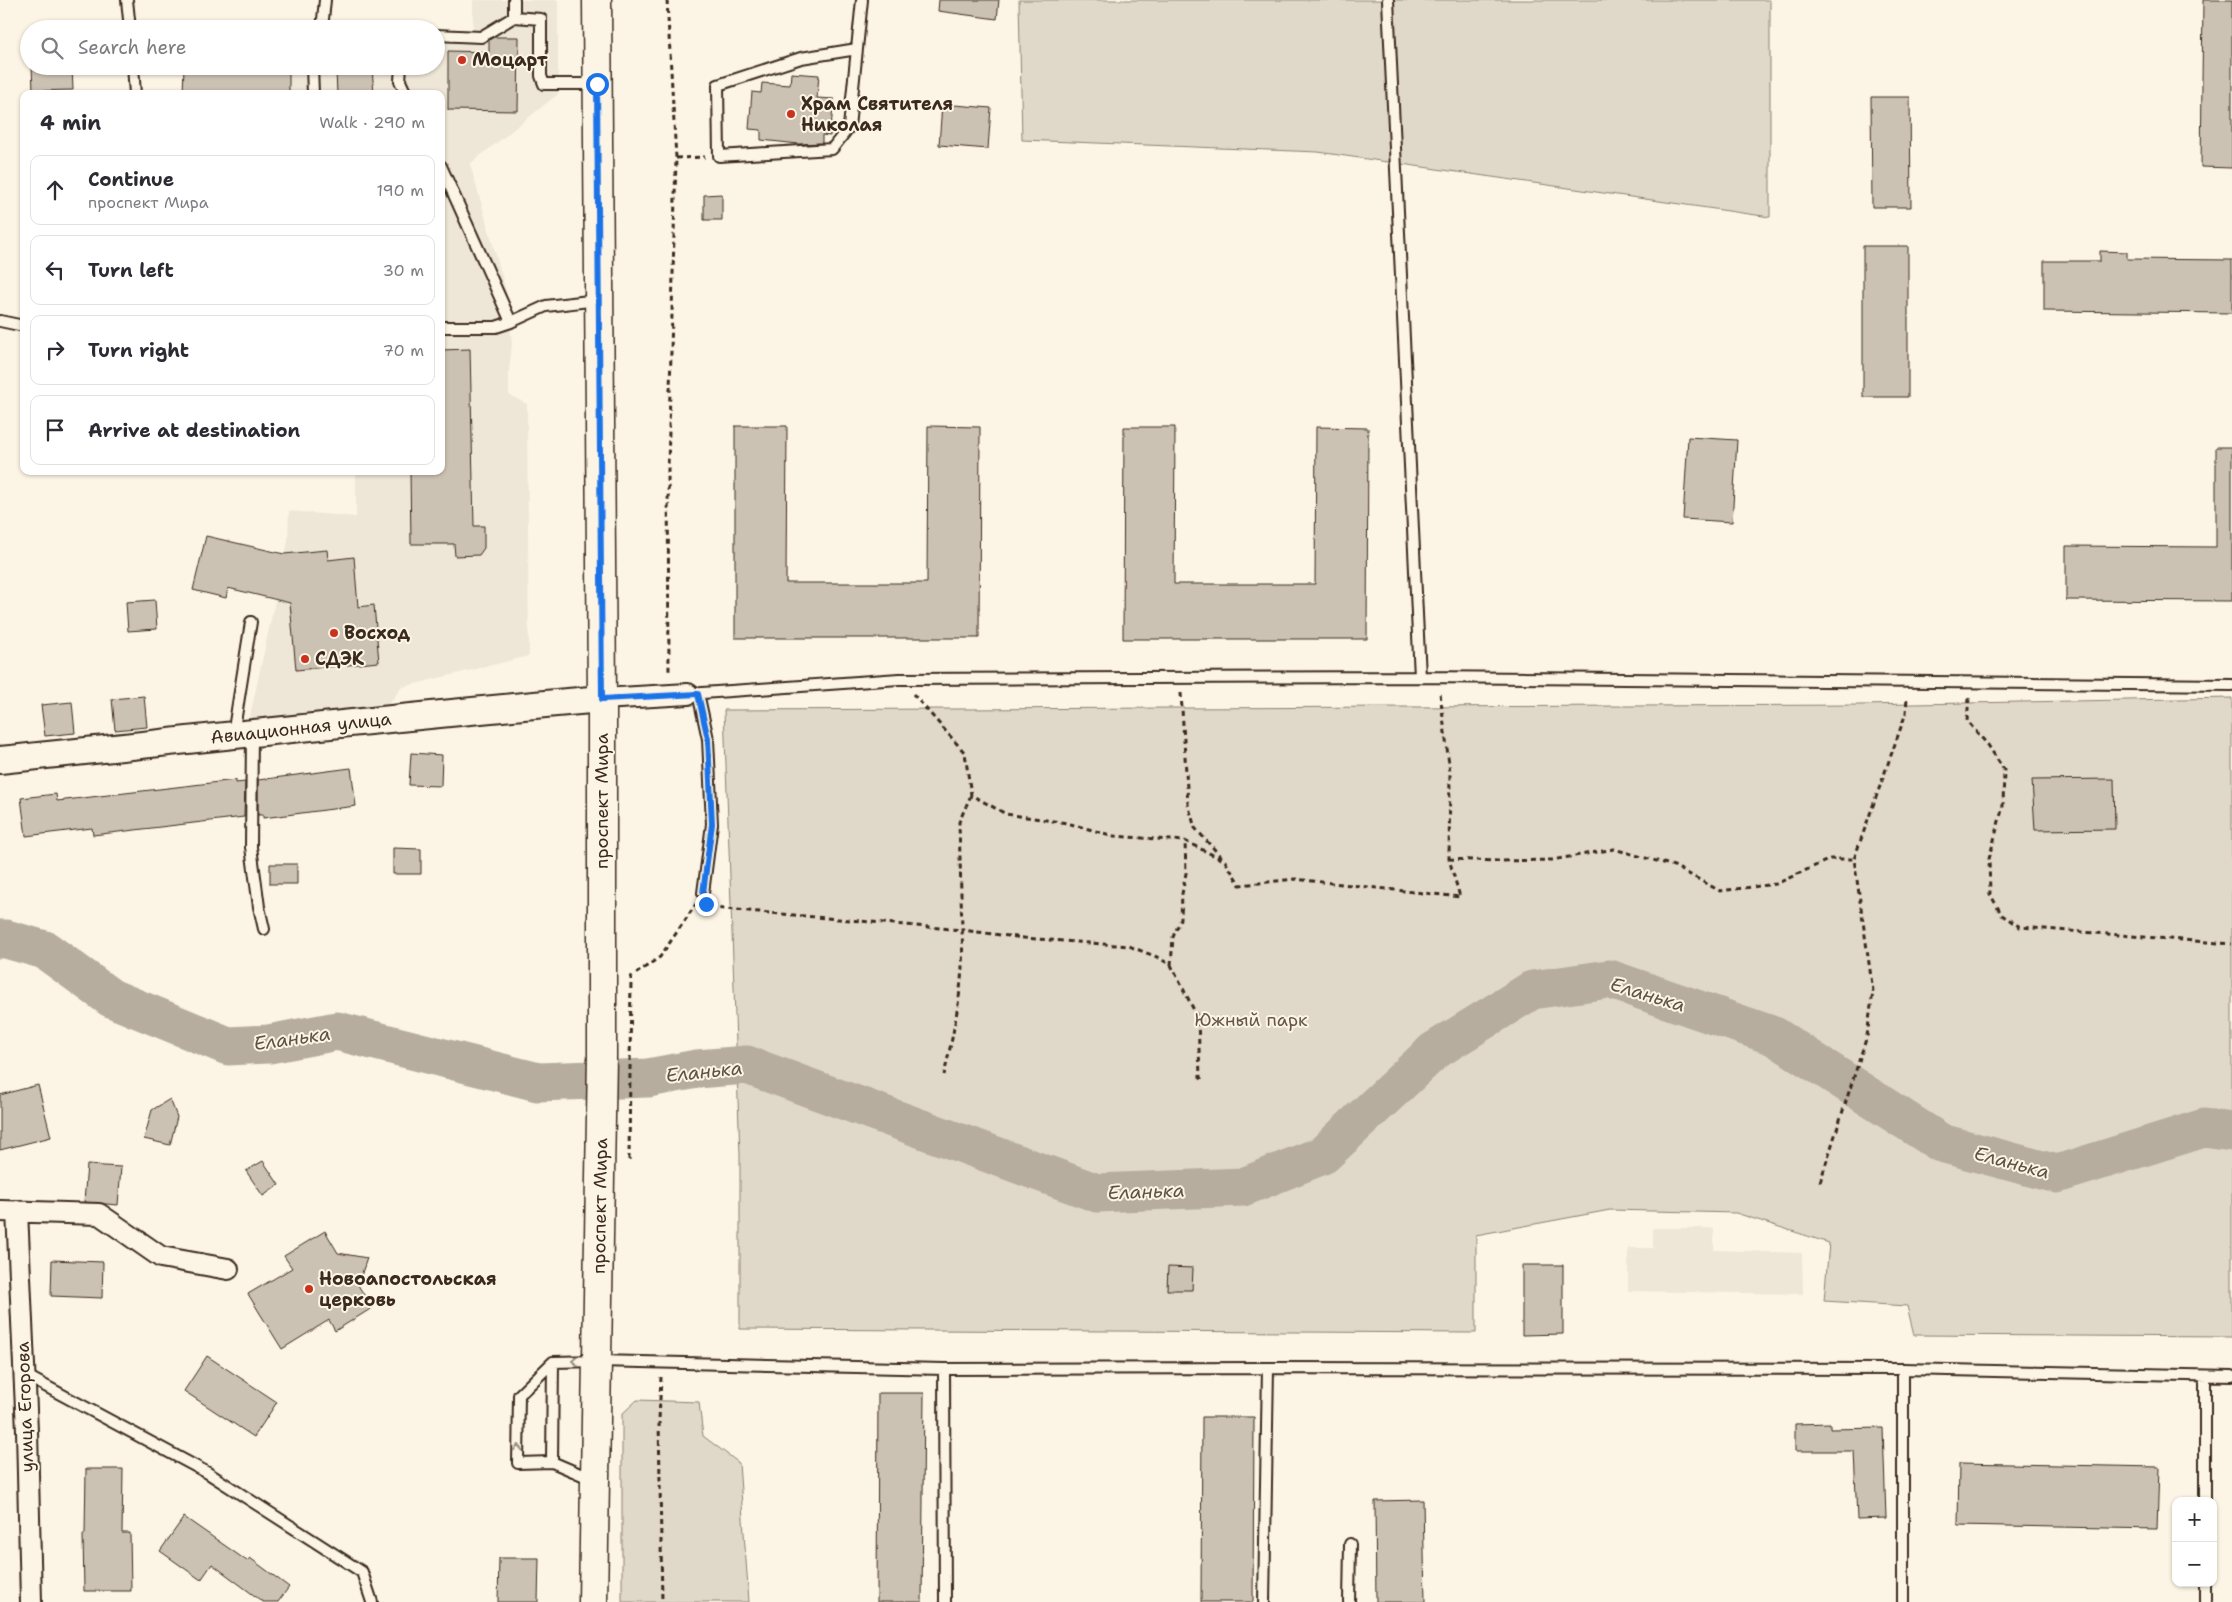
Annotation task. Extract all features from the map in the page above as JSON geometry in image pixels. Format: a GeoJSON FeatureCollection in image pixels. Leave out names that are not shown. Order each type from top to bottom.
{"type":"FeatureCollection","features":[{"type":"Feature","properties":{"kind":"main road","name":"проспект Мира"},"geometry":{"type":"LineString","coordinates":[[593,1602],[602,1056],[602,699],[597,0]]}},
{"type":"Feature","properties":{"kind":"street"},"geometry":{"type":"LineString","coordinates":[[602,699],[685,694]]}},
{"type":"Feature","properties":{"kind":"street","name":"Авиационная улица"},"geometry":{"type":"LineString","coordinates":[[0,760],[399,717],[602,699]]}},
{"type":"Feature","properties":{"kind":"street"},"geometry":{"type":"LineString","coordinates":[[8,1211],[100,1214],[162,1257],[228,1269]]}},
{"type":"Feature","properties":{"kind":"street","name":"улица Егорова"},"geometry":{"type":"LineString","coordinates":[[8,1211],[24,1374],[31,1602]]}},
{"type":"Feature","properties":{"kind":"lane"},"geometry":{"type":"LineString","coordinates":[[128,0],[129,20]]}},
{"type":"Feature","properties":{"kind":"lane"},"geometry":{"type":"LineString","coordinates":[[323,20],[325,0]]}},
{"type":"Feature","properties":{"kind":"lane"},"geometry":{"type":"LineString","coordinates":[[514,0],[514,17]]}},
{"type":"Feature","properties":{"kind":"lane"},"geometry":{"type":"LineString","coordinates":[[857,49],[801,58],[718,86],[718,156],[832,148],[849,127],[857,49],[862,0]]}},
{"type":"Feature","properties":{"kind":"lane"},"geometry":{"type":"LineString","coordinates":[[1388,0],[1420,677]]}},
{"type":"Feature","properties":{"kind":"lane"},"geometry":{"type":"LineString","coordinates":[[445,35],[481,37],[514,17],[541,19],[541,76],[544,84],[597,84]]}},
{"type":"Feature","properties":{"kind":"lane"},"geometry":{"type":"LineString","coordinates":[[134,75],[136,90]]}},
{"type":"Feature","properties":{"kind":"lane"},"geometry":{"type":"LineString","coordinates":[[312,75],[313,90]]}},
{"type":"Feature","properties":{"kind":"lane"},"geometry":{"type":"LineString","coordinates":[[400,75],[400,81],[404,90]]}},
{"type":"Feature","properties":{"kind":"lane"},"geometry":{"type":"LineString","coordinates":[[445,175],[512,322]]}},
{"type":"Feature","properties":{"kind":"lane"},"geometry":{"type":"LineString","coordinates":[[445,327],[496,327],[512,322],[546,306],[598,300]]}},
{"type":"Feature","properties":{"kind":"lane"},"geometry":{"type":"LineString","coordinates":[[0,321],[20,325]]}},
{"type":"Feature","properties":{"kind":"lane"},"geometry":{"type":"LineString","coordinates":[[251,622],[243,735],[251,847],[264,929]]}},
{"type":"Feature","properties":{"kind":"lane"},"geometry":{"type":"LineString","coordinates":[[703,893],[712,824],[708,739],[685,694],[898,679],[1438,677],[2232,685]]}},
{"type":"Feature","properties":{"kind":"lane"},"geometry":{"type":"LineString","coordinates":[[596,1480],[552,1462],[518,1463],[518,1395],[552,1362],[598,1361],[662,1364],[944,1369],[1902,1369],[2232,1376]]}},
{"type":"Feature","properties":{"kind":"lane"},"geometry":{"type":"LineString","coordinates":[[552,1362],[552,1462]]}},
{"type":"Feature","properties":{"kind":"lane"},"geometry":{"type":"LineString","coordinates":[[1264,1602],[1268,1368]]}},
{"type":"Feature","properties":{"kind":"lane"},"geometry":{"type":"LineString","coordinates":[[944,1369],[945,1602]]}},
{"type":"Feature","properties":{"kind":"lane"},"geometry":{"type":"LineString","coordinates":[[1902,1369],[1903,1602]]}},
{"type":"Feature","properties":{"kind":"lane"},"geometry":{"type":"LineString","coordinates":[[24,1374],[208,1473],[362,1572],[372,1602]]}},
{"type":"Feature","properties":{"kind":"lane"},"geometry":{"type":"LineString","coordinates":[[2204,1376],[2205,1497]]}},
{"type":"Feature","properties":{"kind":"lane"},"geometry":{"type":"LineString","coordinates":[[1349,1602],[1350,1544]]}},
{"type":"Feature","properties":{"kind":"lane"},"geometry":{"type":"LineString","coordinates":[[2206,1587],[2206,1602]]}},
{"type":"Feature","properties":{"kind":"path"},"geometry":{"type":"LineString","coordinates":[[667,0],[676,158],[668,468],[685,694]]}},
{"type":"Feature","properties":{"kind":"path"},"geometry":{"type":"LineString","coordinates":[[676,158],[718,156]]}},
{"type":"Feature","properties":{"kind":"path"},"geometry":{"type":"LineString","coordinates":[[1181,678],[1188,804],[1195,828],[1225,861],[1240,885],[1295,878],[1460,897],[1449,859],[1450,772],[1438,677]]}},
{"type":"Feature","properties":{"kind":"path"},"geometry":{"type":"LineString","coordinates":[[898,679],[966,753],[971,795],[959,822],[964,959],[956,1021],[944,1075]]}},
{"type":"Feature","properties":{"kind":"path"},"geometry":{"type":"LineString","coordinates":[[1820,1182],[1867,1036],[1873,991],[1854,859],[1906,713],[1907,682]]}},
{"type":"Feature","properties":{"kind":"path"},"geometry":{"type":"LineString","coordinates":[[1969,683],[1967,721],[1988,745],[2004,770],[2003,806],[1989,859],[1990,894],[2002,915],[2020,927],[2232,944]]}},
{"type":"Feature","properties":{"kind":"path"},"geometry":{"type":"LineString","coordinates":[[971,795],[1006,814],[1067,823],[1114,836],[1185,841],[1225,861]]}},
{"type":"Feature","properties":{"kind":"path"},"geometry":{"type":"LineString","coordinates":[[1185,841],[1186,873],[1182,894],[1181,919],[1173,937],[1171,965],[1198,1018],[1200,1077],[1202,1080]]}},
{"type":"Feature","properties":{"kind":"path"},"geometry":{"type":"LineString","coordinates":[[1449,859],[1497,862],[1552,860],[1614,849],[1674,866],[1720,891],[1776,884],[1830,860],[1854,859]]}},
{"type":"Feature","properties":{"kind":"path"},"geometry":{"type":"LineString","coordinates":[[703,893],[706,904],[714,908],[962,930],[1042,940],[1129,946],[1157,957],[1171,965]]}},
{"type":"Feature","properties":{"kind":"path"},"geometry":{"type":"LineString","coordinates":[[628,1160],[631,976],[660,957],[703,893]]}},
{"type":"Feature","properties":{"kind":"path"},"geometry":{"type":"LineString","coordinates":[[662,1364],[660,1420],[662,1602]]}},
{"type":"Feature","properties":{"kind":"shaded area"},"geometry":{"type":"Polygon","coordinates":[[[473,0],[558,0],[558,94],[470,164],[507,294],[512,344],[509,395],[527,404],[529,656],[402,687],[385,709],[249,721],[288,541],[289,511],[356,517],[356,475],[445,475],[445,90],[244,90],[244,75],[445,75],[445,31],[473,32],[473,0]]]}},
{"type":"Feature","properties":{"kind":"shaded area"},"geometry":{"type":"Polygon","coordinates":[[[1653,1228],[1714,1228],[1714,1250],[1802,1253],[1803,1294],[1628,1291],[1628,1248],[1653,1248],[1653,1228]]]}},
{"type":"Feature","properties":{"kind":"green space"},"geometry":{"type":"Polygon","coordinates":[[[1019,0],[1770,0],[1770,217],[1318,152],[1022,140],[1019,0]]]}},
{"type":"Feature","properties":{"kind":"green space","name":"Южный парк"},"geometry":{"type":"Polygon","coordinates":[[[2232,698],[2232,1337],[1914,1335],[1907,1306],[1824,1301],[1829,1243],[1736,1213],[1610,1210],[1476,1235],[1476,1333],[740,1329],[740,1155],[724,710],[1860,705],[2232,698]]]}},
{"type":"Feature","properties":{"kind":"green space"},"geometry":{"type":"Polygon","coordinates":[[[637,1400],[699,1402],[703,1436],[739,1463],[749,1602],[622,1602],[622,1414],[637,1400]]]}},
{"type":"Feature","properties":{"kind":"building"},"geometry":{"type":"Polygon","coordinates":[[[939,0],[999,0],[997,19],[938,11],[939,0]]]}},
{"type":"Feature","properties":{"kind":"building"},"geometry":{"type":"Polygon","coordinates":[[[2203,0],[2232,0],[2232,168],[2201,167],[2203,0]]]}},
{"type":"Feature","properties":{"kind":"building"},"geometry":{"type":"Polygon","coordinates":[[[494,37],[519,37],[518,111],[448,110],[448,51],[489,52],[489,40],[494,37]]]}},
{"type":"Feature","properties":{"kind":"building","name":"Храм Святителя Николая"},"geometry":{"type":"Polygon","coordinates":[[[791,73],[819,75],[817,98],[834,99],[830,136],[822,135],[822,143],[799,144],[761,140],[761,130],[749,129],[752,92],[761,93],[762,83],[790,85],[791,73]]]}},
{"type":"Feature","properties":{"kind":"building"},"geometry":{"type":"Polygon","coordinates":[[[32,75],[72,75],[73,90],[33,90],[32,75]]]}},
{"type":"Feature","properties":{"kind":"building"},"geometry":{"type":"Polygon","coordinates":[[[184,75],[289,75],[289,90],[183,90],[184,75]]]}},
{"type":"Feature","properties":{"kind":"building"},"geometry":{"type":"Polygon","coordinates":[[[336,75],[373,75],[374,90],[337,90],[336,75]]]}},
{"type":"Feature","properties":{"kind":"building"},"geometry":{"type":"Polygon","coordinates":[[[1871,97],[1910,97],[1911,207],[1872,207],[1871,97]]]}},
{"type":"Feature","properties":{"kind":"building"},"geometry":{"type":"Polygon","coordinates":[[[942,104],[991,108],[988,149],[939,145],[942,104]]]}},
{"type":"Feature","properties":{"kind":"building"},"geometry":{"type":"Polygon","coordinates":[[[722,194],[722,220],[704,220],[704,195],[722,194]]]}},
{"type":"Feature","properties":{"kind":"building"},"geometry":{"type":"Polygon","coordinates":[[[1863,246],[1908,246],[1908,397],[1863,397],[1863,246]]]}},
{"type":"Feature","properties":{"kind":"building"},"geometry":{"type":"Polygon","coordinates":[[[2100,251],[2127,252],[2127,259],[2232,260],[2232,313],[2044,311],[2044,261],[2100,261],[2100,251]]]}},
{"type":"Feature","properties":{"kind":"building"},"geometry":{"type":"Polygon","coordinates":[[[470,349],[474,526],[484,526],[484,548],[479,555],[455,556],[454,544],[411,544],[410,475],[445,475],[445,350],[470,349]]]}},
{"type":"Feature","properties":{"kind":"building"},"geometry":{"type":"Polygon","coordinates":[[[735,426],[787,426],[786,583],[927,583],[928,426],[980,427],[979,638],[735,638],[735,426]]]}},
{"type":"Feature","properties":{"kind":"building"},"geometry":{"type":"Polygon","coordinates":[[[1124,427],[1175,427],[1174,584],[1315,584],[1316,427],[1368,428],[1367,639],[1123,639],[1124,427]]]}},
{"type":"Feature","properties":{"kind":"building"},"geometry":{"type":"Polygon","coordinates":[[[1688,437],[1737,440],[1732,522],[1683,519],[1688,437]]]}},
{"type":"Feature","properties":{"kind":"building"},"geometry":{"type":"Polygon","coordinates":[[[2216,447],[2232,447],[2232,601],[2066,600],[2066,546],[2216,547],[2216,447]]]}},
{"type":"Feature","properties":{"kind":"building","name":"Восход"},"geometry":{"type":"Polygon","coordinates":[[[206,536],[284,554],[327,550],[328,560],[354,557],[358,607],[374,605],[379,662],[296,670],[290,603],[228,588],[226,598],[193,590],[206,536]]]}},
{"type":"Feature","properties":{"kind":"building"},"geometry":{"type":"Polygon","coordinates":[[[155,600],[157,629],[128,631],[126,602],[155,600]]]}},
{"type":"Feature","properties":{"kind":"building"},"geometry":{"type":"Polygon","coordinates":[[[144,696],[147,727],[115,730],[112,699],[144,696]]]}},
{"type":"Feature","properties":{"kind":"building"},"geometry":{"type":"Polygon","coordinates":[[[72,702],[75,733],[45,736],[41,705],[72,702]]]}},
{"type":"Feature","properties":{"kind":"building"},"geometry":{"type":"Polygon","coordinates":[[[411,753],[442,755],[441,786],[409,785],[411,753]]]}},
{"type":"Feature","properties":{"kind":"building"},"geometry":{"type":"Polygon","coordinates":[[[351,768],[356,806],[263,818],[263,815],[258,815],[258,780],[351,768]]]}},
{"type":"Feature","properties":{"kind":"building"},"geometry":{"type":"Polygon","coordinates":[[[2114,779],[2115,829],[2035,830],[2032,780],[2114,779]]]}},
{"type":"Feature","properties":{"kind":"building"},"geometry":{"type":"Polygon","coordinates":[[[236,780],[236,783],[245,782],[244,817],[93,835],[92,828],[26,836],[21,798],[56,794],[57,801],[236,780]]]}},
{"type":"Feature","properties":{"kind":"building"},"geometry":{"type":"Polygon","coordinates":[[[393,848],[421,849],[421,874],[393,874],[393,848]]]}},
{"type":"Feature","properties":{"kind":"building"},"geometry":{"type":"Polygon","coordinates":[[[270,864],[297,864],[297,884],[270,884],[270,864]]]}},
{"type":"Feature","properties":{"kind":"building"},"geometry":{"type":"Polygon","coordinates":[[[38,1085],[51,1137],[0,1150],[0,1095],[38,1085]]]}},
{"type":"Feature","properties":{"kind":"building"},"geometry":{"type":"Polygon","coordinates":[[[170,1099],[177,1117],[170,1145],[144,1139],[152,1110],[170,1099]]]}},
{"type":"Feature","properties":{"kind":"building"},"geometry":{"type":"Polygon","coordinates":[[[263,1161],[279,1185],[263,1196],[246,1171],[263,1161]]]}},
{"type":"Feature","properties":{"kind":"building"},"geometry":{"type":"Polygon","coordinates":[[[87,1165],[121,1167],[118,1205],[84,1202],[87,1165]]]}},
{"type":"Feature","properties":{"kind":"building","name":"Новоапостольская церковь"},"geometry":{"type":"Polygon","coordinates":[[[325,1231],[338,1253],[367,1258],[358,1285],[372,1308],[335,1331],[329,1320],[282,1349],[248,1294],[292,1268],[284,1256],[325,1231]]]}},
{"type":"Feature","properties":{"kind":"building"},"geometry":{"type":"Polygon","coordinates":[[[52,1260],[103,1262],[102,1298],[51,1296],[52,1260]]]}},
{"type":"Feature","properties":{"kind":"building"},"geometry":{"type":"Polygon","coordinates":[[[1522,1265],[1563,1265],[1563,1334],[1522,1335],[1522,1265]]]}},
{"type":"Feature","properties":{"kind":"building"},"geometry":{"type":"Polygon","coordinates":[[[1168,1267],[1193,1268],[1192,1290],[1167,1290],[1168,1267]]]}},
{"type":"Feature","properties":{"kind":"building"},"geometry":{"type":"Polygon","coordinates":[[[207,1356],[277,1402],[254,1437],[184,1391],[207,1356]]]}},
{"type":"Feature","properties":{"kind":"building"},"geometry":{"type":"Polygon","coordinates":[[[878,1393],[924,1393],[922,1602],[877,1602],[878,1393]]]}},
{"type":"Feature","properties":{"kind":"building"},"geometry":{"type":"Polygon","coordinates":[[[1202,1417],[1254,1417],[1253,1602],[1201,1602],[1202,1417]]]}},
{"type":"Feature","properties":{"kind":"building"},"geometry":{"type":"Polygon","coordinates":[[[1830,1423],[1830,1429],[1883,1428],[1886,1518],[1857,1519],[1854,1451],[1795,1451],[1795,1424],[1830,1423]]]}},
{"type":"Feature","properties":{"kind":"building"},"geometry":{"type":"Polygon","coordinates":[[[1959,1463],[2159,1467],[2157,1529],[1958,1525],[1959,1463]]]}},
{"type":"Feature","properties":{"kind":"building"},"geometry":{"type":"Polygon","coordinates":[[[86,1469],[123,1469],[122,1533],[130,1533],[131,1591],[84,1591],[83,1534],[85,1534],[86,1469]]]}},
{"type":"Feature","properties":{"kind":"building"},"geometry":{"type":"Polygon","coordinates":[[[1423,1500],[1425,1602],[1376,1602],[1375,1501],[1423,1500]]]}},
{"type":"Feature","properties":{"kind":"building"},"geometry":{"type":"Polygon","coordinates":[[[184,1517],[247,1561],[250,1558],[289,1587],[278,1602],[263,1602],[212,1564],[201,1580],[160,1551],[184,1517]]]}},
{"type":"Feature","properties":{"kind":"building"},"geometry":{"type":"Polygon","coordinates":[[[499,1558],[539,1558],[538,1602],[498,1602],[499,1558]]]}},
{"type":"Feature","properties":{"kind":"waterway","name":"Еланька"},"geometry":{"type":"LineString","coordinates":[[0,939],[45,950],[111,998],[228,1046],[269,1044],[337,1031],[538,1082],[648,1078],[697,1069],[747,1065],[1097,1193],[1243,1187],[1323,1155],[1434,1051],[1532,990],[1609,979],[1774,1036],[1941,1143],[2057,1174],[2204,1128],[2232,1132]]}},
{"type":"Feature","properties":{"kind":"place","name":"Моцарт"},"geometry":{"type":"Point","coordinates":[462,60]}},
{"type":"Feature","properties":{"kind":"place","name":"Храм Святителя Николая"},"geometry":{"type":"Point","coordinates":[791,114]}},
{"type":"Feature","properties":{"kind":"place","name":"Восход"},"geometry":{"type":"Point","coordinates":[334,633]}},
{"type":"Feature","properties":{"kind":"place","name":"СДЭК"},"geometry":{"type":"Point","coordinates":[305,659]}},
{"type":"Feature","properties":{"kind":"place","name":"Новоапостольская церковь"},"geometry":{"type":"Point","coordinates":[309,1289]}},
{"type":"Feature","properties":{"kind":"route"},"geometry":{"type":"LineString","coordinates":[[597,84],[602,699],[669,694],[698,694],[708,739],[712,824],[703,893],[706,904]]}}]}
